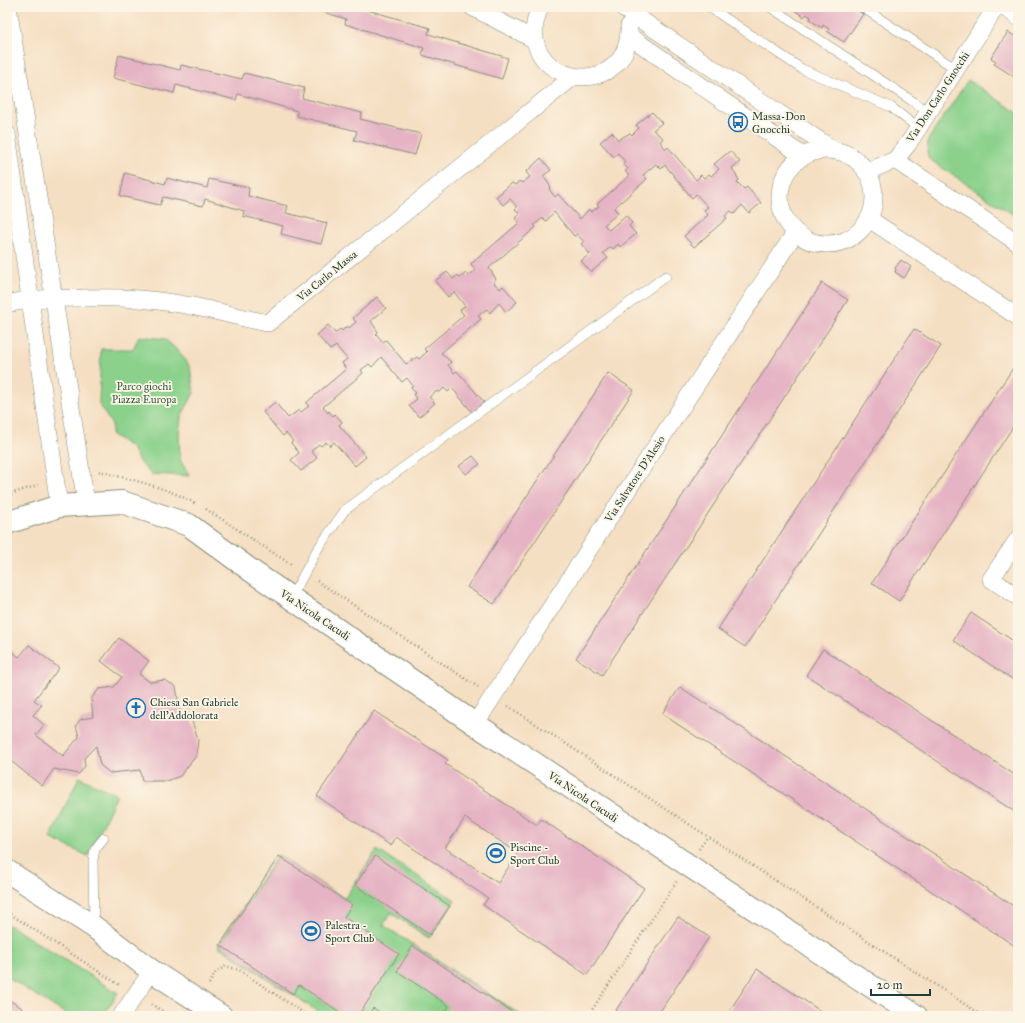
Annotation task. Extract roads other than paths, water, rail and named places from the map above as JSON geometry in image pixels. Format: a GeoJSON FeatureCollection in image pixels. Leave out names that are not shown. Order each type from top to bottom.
{"type":"FeatureCollection","features":[{"type":"Feature","properties":{"kind":"street"},"geometry":{"type":"LineString","coordinates":[[8,7],[86,503]]}},
{"type":"Feature","properties":{"kind":"street"},"geometry":{"type":"LineString","coordinates":[[472,7],[535,40]]}},
{"type":"Feature","properties":{"kind":"street"},"geometry":{"type":"LineString","coordinates":[[540,7],[534,28],[535,40],[540,53],[548,64],[560,73],[574,78],[589,78],[604,73],[616,64],[625,51],[629,36],[629,22],[624,8]]}},
{"type":"Feature","properties":{"kind":"street","name":"Via Don Carlo Gnocchi"},"geometry":{"type":"LineString","coordinates":[[895,160],[929,112],[996,7]]}},
{"type":"Feature","properties":{"kind":"street"},"geometry":{"type":"LineString","coordinates":[[1004,7],[1018,16]]}},
{"type":"Feature","properties":{"kind":"street"},"geometry":{"type":"LineString","coordinates":[[624,8],[835,151]]}},
{"type":"Feature","properties":{"kind":"street"},"geometry":{"type":"LineString","coordinates":[[629,36],[803,156]]}},
{"type":"Feature","properties":{"kind":"street","name":"Via Carlo Massa"},"geometry":{"type":"LineString","coordinates":[[7,304],[29,299],[131,298],[173,302],[268,323],[574,78]]}},
{"type":"Feature","properties":{"kind":"street"},"geometry":{"type":"LineString","coordinates":[[7,134],[59,506]]}},
{"type":"Feature","properties":{"kind":"street"},"geometry":{"type":"LineString","coordinates":[[824,150],[835,151],[847,155],[858,162],[866,172],[872,186],[874,201],[869,219],[852,238],[838,244],[822,245],[808,241],[795,233],[785,221],[780,207],[780,192],[783,178],[791,166],[803,156],[824,150]]}},
{"type":"Feature","properties":{"kind":"street"},"geometry":{"type":"LineString","coordinates":[[866,172],[895,160],[1018,243]]}},
{"type":"Feature","properties":{"kind":"street"},"geometry":{"type":"LineString","coordinates":[[869,219],[1018,317]]}},
{"type":"Feature","properties":{"kind":"street","name":"Via Salvatore D'Alesio"},"geometry":{"type":"LineString","coordinates":[[475,724],[795,233]]}},
{"type":"Feature","properties":{"kind":"street","name":"Via Nicola Cacudi"},"geometry":{"type":"LineString","coordinates":[[7,523],[59,506],[86,503],[122,502],[189,525],[253,572],[475,724],[686,866],[916,1016]]}},
{"type":"Feature","properties":{"kind":"street"},"geometry":{"type":"LineString","coordinates":[[1018,539],[991,579],[1018,597]]}},
{"type":"Feature","properties":{"kind":"street"},"geometry":{"type":"LineString","coordinates":[[7,870],[94,927],[152,971],[221,1016]]}},
{"type":"Feature","properties":{"kind":"street"},"geometry":{"type":"LineString","coordinates":[[121,1016],[152,971]]}},
{"type":"Feature","properties":{"kind":"lane"},"geometry":{"type":"LineString","coordinates":[[709,7],[802,69],[891,107],[918,128]]}},
{"type":"Feature","properties":{"kind":"lane"},"geometry":{"type":"LineString","coordinates":[[770,7],[929,112]]}},
{"type":"Feature","properties":{"kind":"lane"},"geometry":{"type":"LineString","coordinates":[[862,7],[956,69]]}},
{"type":"Feature","properties":{"kind":"lane"},"geometry":{"type":"LineString","coordinates":[[291,598],[318,550],[345,510],[666,276]]}},
{"type":"Feature","properties":{"kind":"lane"},"geometry":{"type":"LineString","coordinates":[[94,927],[92,860],[95,849],[104,838]]}},
{"type":"Feature","properties":{"kind":"place","name":"Massa-Don Gnocchi"},"geometry":{"type":"Point","coordinates":[738,122]}},
{"type":"Feature","properties":{"kind":"place","name":"Chiesa San Gabriele dell'Addolorata"},"geometry":{"type":"Point","coordinates":[136,708]}},
{"type":"Feature","properties":{"kind":"place","name":"Piscine - Sport Club"},"geometry":{"type":"Point","coordinates":[496,853]}},
{"type":"Feature","properties":{"kind":"place","name":"Palestra - Sport Club"},"geometry":{"type":"Point","coordinates":[311,931]}},
{"type":"Feature","properties":{"kind":"park label","name":"Parco giochi Piazza Europa"},"geometry":{"type":"Point","coordinates":[144,392]}}]}
